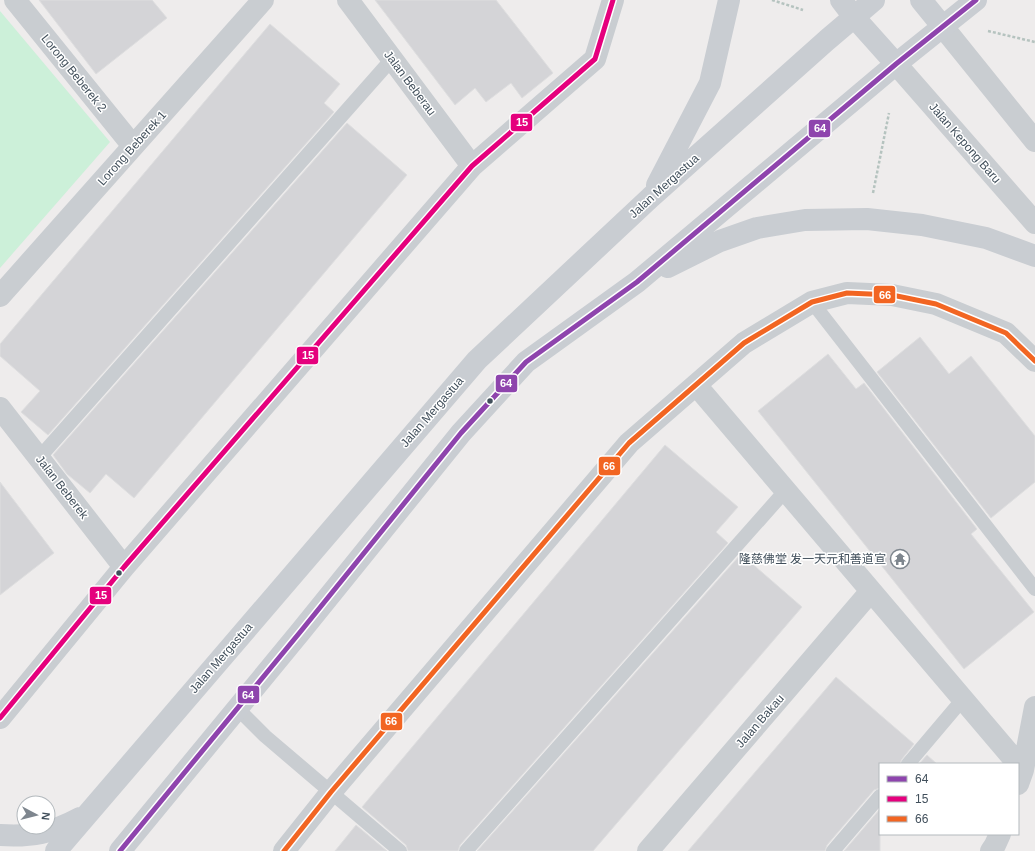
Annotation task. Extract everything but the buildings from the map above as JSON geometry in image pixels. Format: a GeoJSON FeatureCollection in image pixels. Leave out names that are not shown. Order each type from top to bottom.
{"type":"FeatureCollection","features":[{"type":"Feature","properties":{"kind":"main road"},"geometry":{"type":"LineString","coordinates":[[651,197],[710,83],[729,0]]}},
{"type":"Feature","properties":{"kind":"main road","name":"Jalan Mergastua"},"geometry":{"type":"LineString","coordinates":[[56,851],[477,360],[651,197],[847,8],[874,0]]}},
{"type":"Feature","properties":{"kind":"main road"},"geometry":{"type":"LineString","coordinates":[[921,0],[943,26]]}},
{"type":"Feature","properties":{"kind":"main road"},"geometry":{"type":"LineString","coordinates":[[120,851],[311,619],[461,433],[526,362],[637,282],[896,64],[976,0]]}},
{"type":"Feature","properties":{"kind":"main road"},"geometry":{"type":"LineString","coordinates":[[847,8],[896,64]]}},
{"type":"Feature","properties":{"kind":"main road"},"geometry":{"type":"LineString","coordinates":[[637,282],[720,241],[757,228],[805,220],[867,218],[922,225],[986,238],[1035,256]]}},
{"type":"Feature","properties":{"kind":"main road"},"geometry":{"type":"LineString","coordinates":[[0,835],[18,836],[42,834],[64,827],[85,816]]}},
{"type":"Feature","properties":{"kind":"street","name":"Lorong Beberek 2"},"geometry":{"type":"LineString","coordinates":[[15,0],[133,146]]}},
{"type":"Feature","properties":{"kind":"street","name":"Lorong Beberek 1"},"geometry":{"type":"LineString","coordinates":[[0,296],[263,0]]}},
{"type":"Feature","properties":{"kind":"street","name":"Jalan Beberau"},"geometry":{"type":"LineString","coordinates":[[348,0],[472,166]]}},
{"type":"Feature","properties":{"kind":"street"},"geometry":{"type":"LineString","coordinates":[[0,718],[124,567],[472,166],[595,59],[613,0]]}},
{"type":"Feature","properties":{"kind":"street"},"geometry":{"type":"LineString","coordinates":[[943,26],[1035,141]]}},
{"type":"Feature","properties":{"kind":"street","name":"Jalan Kepong Baru"},"geometry":{"type":"LineString","coordinates":[[896,64],[1035,223]]}},
{"type":"Feature","properties":{"kind":"street"},"geometry":{"type":"LineString","coordinates":[[284,851],[331,792],[629,443],[744,343],[812,302],[847,293],[892,295],[936,304],[1006,333],[1035,360]]}},
{"type":"Feature","properties":{"kind":"street"},"geometry":{"type":"LineString","coordinates":[[696,385],[963,700],[1013,763]]}},
{"type":"Feature","properties":{"kind":"street","name":"Jalan Beberek"},"geometry":{"type":"LineString","coordinates":[[0,408],[124,567]]}},
{"type":"Feature","properties":{"kind":"street","name":"Jalan Bakau"},"geometry":{"type":"LineString","coordinates":[[648,851],[871,591]]}},
{"type":"Feature","properties":{"kind":"street"},"geometry":{"type":"LineString","coordinates":[[1019,771],[1035,707]]}},
{"type":"Feature","properties":{"kind":"street"},"geometry":{"type":"LineString","coordinates":[[991,851],[1000,835]]}},
{"type":"Feature","properties":{"kind":"lane"},"geometry":{"type":"LineString","coordinates":[[39,458],[392,59]]}},
{"type":"Feature","properties":{"kind":"lane"},"geometry":{"type":"LineString","coordinates":[[812,302],[1035,590]]}},
{"type":"Feature","properties":{"kind":"lane"},"geometry":{"type":"LineString","coordinates":[[466,851],[786,490]]}},
{"type":"Feature","properties":{"kind":"lane"},"geometry":{"type":"LineString","coordinates":[[909,763],[963,700]]}},
{"type":"Feature","properties":{"kind":"lane"},"geometry":{"type":"LineString","coordinates":[[237,708],[266,736],[400,851]]}},
{"type":"Feature","properties":{"kind":"lane"},"geometry":{"type":"LineString","coordinates":[[833,851],[879,797]]}},
{"type":"Feature","properties":{"kind":"path"},"geometry":{"type":"LineString","coordinates":[[772,0],[803,10]]}},
{"type":"Feature","properties":{"kind":"path"},"geometry":{"type":"LineString","coordinates":[[988,31],[1035,42]]}},
{"type":"Feature","properties":{"kind":"path"},"geometry":{"type":"LineString","coordinates":[[867,218],[889,113]]}},
{"type":"Feature","properties":{"kind":"green space"},"geometry":{"type":"Polygon","coordinates":[[[0,11],[110,142],[0,268],[0,11]]]}},
{"type":"Feature","properties":{"kind":"transit line","name":"15"},"geometry":{"type":"LineString","coordinates":[[0,718],[124,567],[472,166],[595,59],[613,0]]}},
{"type":"Feature","properties":{"kind":"transit line","name":"64"},"geometry":{"type":"LineString","coordinates":[[120,851],[461,433],[526,362],[637,282],[896,64],[976,0]]}},
{"type":"Feature","properties":{"kind":"transit line","name":"66"},"geometry":{"type":"LineString","coordinates":[[284,851],[331,792],[629,443],[744,343],[812,302],[847,293],[892,295],[936,304],[1006,333],[1035,361]]}},
{"type":"Feature","properties":{"kind":"place","name":"隆慈佛堂 发一天元和善道宣"},"geometry":{"type":"Point","coordinates":[900,559]}}]}
